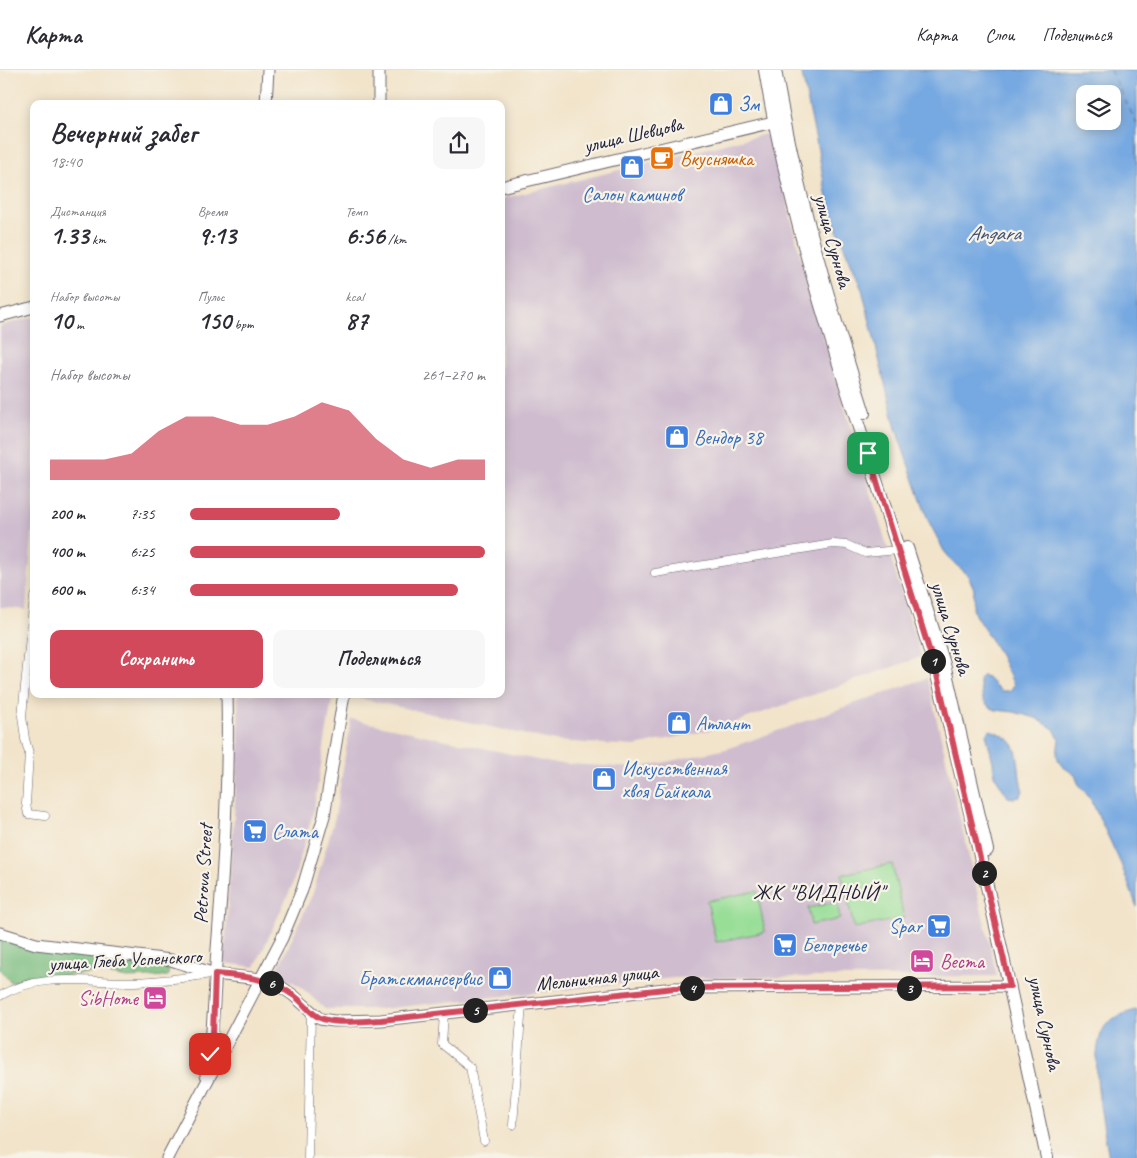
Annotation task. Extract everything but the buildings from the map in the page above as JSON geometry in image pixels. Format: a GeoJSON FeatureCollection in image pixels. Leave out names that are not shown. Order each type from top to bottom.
{"type":"FeatureCollection","features":[{"type":"Feature","properties":{"kind":"main road"},"geometry":{"type":"LineString","coordinates":[[765,70],[778,119]]}},
{"type":"Feature","properties":{"kind":"main road"},"geometry":{"type":"LineString","coordinates":[[775,70],[778,119]]}},
{"type":"Feature","properties":{"kind":"main road","name":"улица Сурнова"},"geometry":{"type":"LineString","coordinates":[[778,119],[801,235],[830,337],[937,675],[1010,986],[1047,1158]]}},
{"type":"Feature","properties":{"kind":"main road","name":"улица Сурнова"},"geometry":{"type":"LineString","coordinates":[[778,119],[838,332],[944,664],[1018,983],[1053,1158]]}},
{"type":"Feature","properties":{"kind":"street"},"geometry":{"type":"LineString","coordinates":[[266,100],[268,70]]}},
{"type":"Feature","properties":{"kind":"street"},"geometry":{"type":"LineString","coordinates":[[379,70],[379,100]]}},
{"type":"Feature","properties":{"kind":"street","name":"улица Шевцова"},"geometry":{"type":"LineString","coordinates":[[505,186],[778,119]]}},
{"type":"Feature","properties":{"kind":"street"},"geometry":{"type":"LineString","coordinates":[[0,316],[30,308]]}},
{"type":"Feature","properties":{"kind":"street"},"geometry":{"type":"LineString","coordinates":[[655,572],[833,544],[847,545],[865,553],[899,550]]}},
{"type":"Feature","properties":{"kind":"street"},"geometry":{"type":"LineString","coordinates":[[30,637],[22,716],[29,753],[26,804],[28,814],[45,816]]}},
{"type":"Feature","properties":{"kind":"street","name":"Petrova Street"},"geometry":{"type":"LineString","coordinates":[[204,1086],[213,1035],[227,761],[227,698]]}},
{"type":"Feature","properties":{"kind":"street"},"geometry":{"type":"LineString","coordinates":[[167,1158],[282,938],[302,890],[322,823],[343,698]]}},
{"type":"Feature","properties":{"kind":"street","name":"улица Глеба Успенского"},"geometry":{"type":"LineString","coordinates":[[0,933],[36,944],[171,960],[215,974]]}},
{"type":"Feature","properties":{"kind":"street"},"geometry":{"type":"LineString","coordinates":[[215,974],[261,979],[280,986],[303,1002],[311,1012],[308,1158]]}},
{"type":"Feature","properties":{"kind":"street","name":"улица Глеба Успенского"},"geometry":{"type":"LineString","coordinates":[[0,996],[12,989],[32,983],[67,980],[166,981],[215,974]]}},
{"type":"Feature","properties":{"kind":"street","name":"Мельничная улица"},"geometry":{"type":"LineString","coordinates":[[311,1012],[320,1019],[334,1021],[381,1020],[675,988],[1010,986]]}},
{"type":"Feature","properties":{"kind":"street"},"geometry":{"type":"LineString","coordinates":[[513,1125],[522,1004]]}},
{"type":"Feature","properties":{"kind":"street"},"geometry":{"type":"LineString","coordinates":[[444,1013],[442,1044],[470,1067],[484,1141]]}},
{"type":"Feature","properties":{"kind":"shaded area"},"geometry":{"type":"Polygon","coordinates":[[[770,133],[809,291],[921,657],[719,728],[635,746],[555,741],[359,698],[505,698],[505,198],[770,133]]]}},
{"type":"Feature","properties":{"kind":"shaded area"},"geometry":{"type":"Polygon","coordinates":[[[30,318],[30,560],[26,610],[0,607],[0,326],[30,318]]]}},
{"type":"Feature","properties":{"kind":"shaded area"},"geometry":{"type":"Polygon","coordinates":[[[927,678],[997,976],[674,978],[380,1009],[325,1009],[300,986],[276,973],[313,893],[335,817],[351,719],[551,763],[638,768],[726,749],[927,678]]]}},
{"type":"Feature","properties":{"kind":"shaded area"},"geometry":{"type":"Polygon","coordinates":[[[238,698],[332,698],[313,813],[292,886],[255,967],[224,963],[239,744],[238,698]]]}},
{"type":"Feature","properties":{"kind":"green space"},"geometry":{"type":"Polygon","coordinates":[[[892,864],[904,918],[854,928],[842,874],[892,864]]]}},
{"type":"Feature","properties":{"kind":"green space"},"geometry":{"type":"Polygon","coordinates":[[[757,891],[765,932],[716,942],[707,901],[757,891]]]}},
{"type":"Feature","properties":{"kind":"green space"},"geometry":{"type":"Polygon","coordinates":[[[837,902],[840,919],[811,925],[808,908],[837,902]]]}},
{"type":"Feature","properties":{"kind":"green space"},"geometry":{"type":"Polygon","coordinates":[[[0,939],[31,949],[169,965],[168,976],[127,978],[98,972],[11,982],[0,970],[0,939]]]}},
{"type":"Feature","properties":{"kind":"water","name":"Angara"},"geometry":{"type":"Polygon","coordinates":[[[801,70],[1137,70],[1137,907],[1121,864],[1091,800],[1078,783],[1075,775],[1059,762],[1057,755],[1059,739],[1054,729],[1036,718],[1014,712],[996,710],[989,707],[983,700],[979,679],[983,675],[1001,691],[1010,691],[1014,685],[998,651],[975,615],[973,608],[974,589],[967,574],[944,551],[928,520],[896,429],[862,289],[837,230],[827,199],[801,70]]]}},
{"type":"Feature","properties":{"kind":"water"},"geometry":{"type":"Polygon","coordinates":[[[990,730],[1010,740],[1014,747],[1017,754],[1023,791],[1020,797],[1008,797],[994,775],[993,762],[986,734],[990,730]]]}},
{"type":"Feature","properties":{"kind":"water"},"geometry":{"type":"Polygon","coordinates":[[[1137,1009],[1137,1158],[1109,1158],[1098,1091],[1097,1056],[1099,1040],[1107,1024],[1119,1016],[1137,1009]]]}},
{"type":"Feature","properties":{"kind":"ferry route"},"geometry":{"type":"LineString","coordinates":[[1110,70],[1137,124]]}},
{"type":"Feature","properties":{"kind":"place","name":"Зм"},"geometry":{"type":"Point","coordinates":[721,104]}},
{"type":"Feature","properties":{"kind":"place","name":"Вкусняшка"},"geometry":{"type":"Point","coordinates":[662,158]}},
{"type":"Feature","properties":{"kind":"place","name":"Салон каминов"},"geometry":{"type":"Point","coordinates":[632,167]}},
{"type":"Feature","properties":{"kind":"place","name":"Вендор 38"},"geometry":{"type":"Point","coordinates":[677,437]}},
{"type":"Feature","properties":{"kind":"place","name":"Атлант"},"geometry":{"type":"Point","coordinates":[679,723]}},
{"type":"Feature","properties":{"kind":"place","name":"Искусственная хвоя Байкала"},"geometry":{"type":"Point","coordinates":[604,779]}},
{"type":"Feature","properties":{"kind":"place","name":"Слата"},"geometry":{"type":"Point","coordinates":[255,831]}},
{"type":"Feature","properties":{"kind":"place","name":"Spar"},"geometry":{"type":"Point","coordinates":[939,926]}},
{"type":"Feature","properties":{"kind":"place","name":"Белоречье"},"geometry":{"type":"Point","coordinates":[785,945]}},
{"type":"Feature","properties":{"kind":"place","name":"Веста"},"geometry":{"type":"Point","coordinates":[922,961]}},
{"type":"Feature","properties":{"kind":"place","name":"Братскмансервис"},"geometry":{"type":"Point","coordinates":[500,978]}},
{"type":"Feature","properties":{"kind":"place","name":"SibHome"},"geometry":{"type":"Point","coordinates":[155,998]}},
{"type":"Feature","properties":{"kind":"district","name":"ЖК \"ВИДНЫЙ\""},"geometry":{"type":"Point","coordinates":[819,892]}},
{"type":"Feature","properties":{"kind":"route"},"geometry":{"type":"LineString","coordinates":[[210,1054],[213,1035],[215,974],[261,979],[280,986],[303,1002],[320,1019],[334,1021],[381,1020],[675,988],[942,988],[1010,986],[937,675],[868,453]]}}]}
